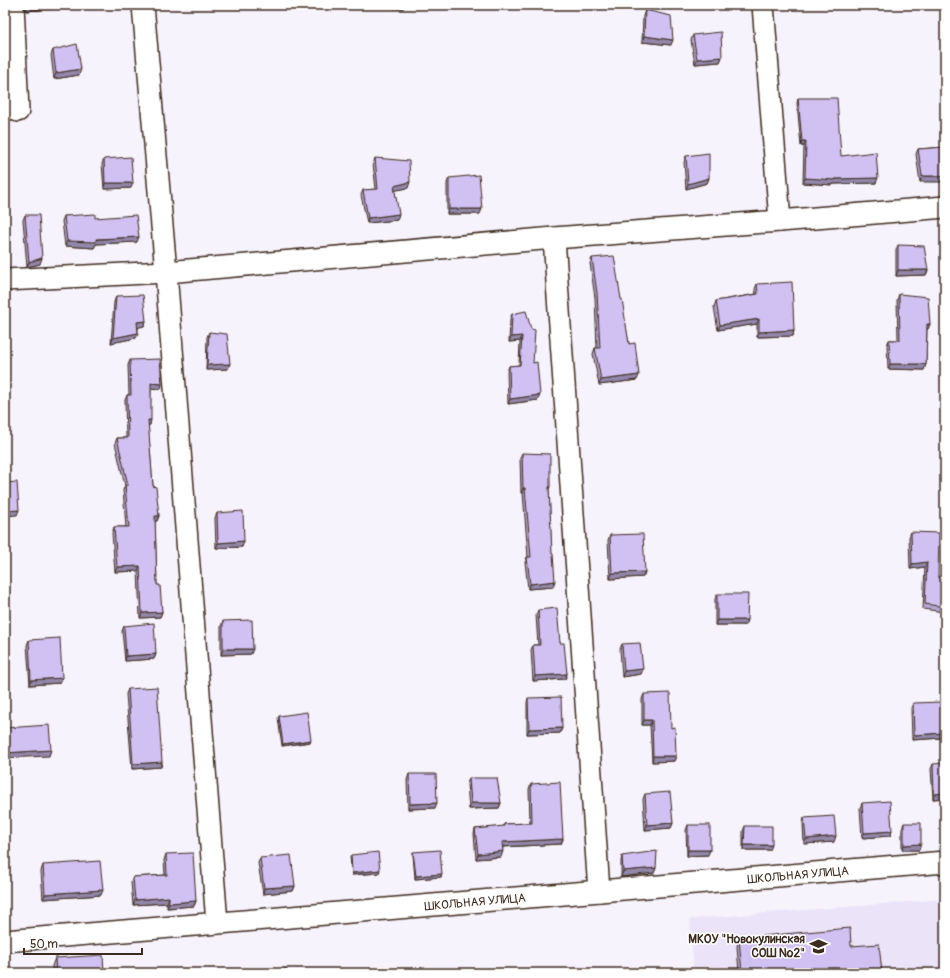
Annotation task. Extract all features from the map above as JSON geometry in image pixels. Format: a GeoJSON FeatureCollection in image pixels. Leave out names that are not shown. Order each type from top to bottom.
{"type":"FeatureCollection","features":[{"type":"Feature","properties":{"kind":"street"},"geometry":{"type":"LineString","coordinates":[[13,5],[18,111]]}},
{"type":"Feature","properties":{"kind":"street"},"geometry":{"type":"LineString","coordinates":[[143,5],[166,272],[217,923]]}},
{"type":"Feature","properties":{"kind":"street"},"geometry":{"type":"LineString","coordinates":[[762,5],[780,220]]}},
{"type":"Feature","properties":{"kind":"street"},"geometry":{"type":"LineString","coordinates":[[5,280],[166,272],[554,238],[780,220],[945,209]]}},
{"type":"Feature","properties":{"kind":"street"},"geometry":{"type":"LineString","coordinates":[[554,238],[599,891]]}},
{"type":"Feature","properties":{"kind":"street","name":"ШКОЛЬНАЯ УЛИЦА"},"geometry":{"type":"LineString","coordinates":[[5,941],[945,862]]}},
{"type":"Feature","properties":{"kind":"shaded area","name":"МКОУ \"Новокулинская СОШ №2\""},"geometry":{"type":"Polygon","coordinates":[[[945,899],[945,973],[694,973],[690,919],[945,899]]]}},
{"type":"Feature","properties":{"kind":"building"},"geometry":{"type":"Polygon","coordinates":[[[645,10],[671,16],[673,40],[644,36],[645,10]]]}},
{"type":"Feature","properties":{"kind":"building"},"geometry":{"type":"Polygon","coordinates":[[[721,32],[722,57],[697,59],[693,35],[721,32]]]}},
{"type":"Feature","properties":{"kind":"building"},"geometry":{"type":"Polygon","coordinates":[[[77,44],[81,69],[56,73],[53,50],[77,44]]]}},
{"type":"Feature","properties":{"kind":"building"},"geometry":{"type":"Polygon","coordinates":[[[798,98],[837,98],[841,156],[876,152],[878,178],[835,180],[805,178],[806,141],[802,141],[798,98]]]}},
{"type":"Feature","properties":{"kind":"building"},"geometry":{"type":"Polygon","coordinates":[[[945,147],[945,176],[922,176],[918,149],[945,147]]]}},
{"type":"Feature","properties":{"kind":"building"},"geometry":{"type":"Polygon","coordinates":[[[709,153],[709,178],[688,184],[686,156],[709,153]]]}},
{"type":"Feature","properties":{"kind":"building"},"geometry":{"type":"Polygon","coordinates":[[[131,157],[133,183],[105,183],[104,159],[131,157]]]}},
{"type":"Feature","properties":{"kind":"building"},"geometry":{"type":"Polygon","coordinates":[[[375,158],[409,161],[410,182],[394,186],[399,214],[368,218],[363,190],[378,189],[375,158]]]}},
{"type":"Feature","properties":{"kind":"building"},"geometry":{"type":"Polygon","coordinates":[[[479,175],[482,209],[449,209],[449,178],[479,175]]]}},
{"type":"Feature","properties":{"kind":"building"},"geometry":{"type":"Polygon","coordinates":[[[95,214],[95,218],[136,215],[139,237],[96,239],[96,242],[67,241],[64,216],[95,214]]]}},
{"type":"Feature","properties":{"kind":"building"},"geometry":{"type":"Polygon","coordinates":[[[25,215],[39,215],[42,258],[29,262],[25,215]]]}},
{"type":"Feature","properties":{"kind":"building"},"geometry":{"type":"Polygon","coordinates":[[[898,245],[924,246],[928,270],[898,270],[898,245]]]}},
{"type":"Feature","properties":{"kind":"building"},"geometry":{"type":"Polygon","coordinates":[[[614,256],[629,344],[635,343],[639,375],[601,380],[595,348],[600,348],[597,293],[592,258],[614,256]]]}},
{"type":"Feature","properties":{"kind":"building"},"geometry":{"type":"Polygon","coordinates":[[[792,282],[794,330],[759,332],[759,319],[720,325],[716,301],[758,294],[757,284],[792,282]]]}},
{"type":"Feature","properties":{"kind":"building"},"geometry":{"type":"Polygon","coordinates":[[[899,294],[928,297],[930,324],[927,324],[926,364],[890,364],[889,340],[900,340],[899,294]]]}},
{"type":"Feature","properties":{"kind":"building"},"geometry":{"type":"Polygon","coordinates":[[[143,295],[146,321],[137,322],[138,333],[113,338],[116,296],[143,295]]]}},
{"type":"Feature","properties":{"kind":"building"},"geometry":{"type":"Polygon","coordinates":[[[526,311],[531,329],[535,330],[533,363],[537,362],[540,395],[510,399],[509,366],[520,365],[522,336],[511,337],[512,314],[526,311]]]}},
{"type":"Feature","properties":{"kind":"building"},"geometry":{"type":"Polygon","coordinates":[[[209,332],[227,334],[230,364],[207,365],[209,332]]]}},
{"type":"Feature","properties":{"kind":"building"},"geometry":{"type":"Polygon","coordinates":[[[160,359],[162,384],[151,383],[151,420],[148,420],[153,486],[156,487],[159,516],[155,516],[157,585],[160,585],[162,612],[142,613],[140,566],[117,567],[114,527],[129,527],[125,485],[128,485],[117,438],[128,438],[127,395],[131,395],[130,360],[160,359]]]}},
{"type":"Feature","properties":{"kind":"building"},"geometry":{"type":"Polygon","coordinates":[[[522,453],[550,454],[549,487],[552,554],[555,581],[530,584],[527,557],[531,557],[525,488],[523,488],[522,453]]]}},
{"type":"Feature","properties":{"kind":"building"},"geometry":{"type":"Polygon","coordinates":[[[17,482],[19,510],[5,511],[5,483],[17,482]]]}},
{"type":"Feature","properties":{"kind":"building"},"geometry":{"type":"Polygon","coordinates":[[[243,511],[244,541],[218,543],[217,513],[243,511]]]}},
{"type":"Feature","properties":{"kind":"building"},"geometry":{"type":"Polygon","coordinates":[[[911,532],[939,533],[938,577],[944,577],[945,607],[925,604],[927,562],[912,564],[911,532]]]}},
{"type":"Feature","properties":{"kind":"building"},"geometry":{"type":"Polygon","coordinates":[[[643,534],[645,572],[612,573],[610,535],[643,534]]]}},
{"type":"Feature","properties":{"kind":"building"},"geometry":{"type":"Polygon","coordinates":[[[717,594],[748,594],[747,620],[717,620],[717,594]]]}},
{"type":"Feature","properties":{"kind":"building"},"geometry":{"type":"Polygon","coordinates":[[[557,608],[560,643],[564,643],[567,674],[535,676],[533,645],[540,645],[538,610],[557,608]]]}},
{"type":"Feature","properties":{"kind":"building"},"geometry":{"type":"Polygon","coordinates":[[[252,620],[253,649],[223,649],[223,621],[252,620]]]}},
{"type":"Feature","properties":{"kind":"building"},"geometry":{"type":"Polygon","coordinates":[[[154,623],[156,654],[126,656],[124,626],[154,623]]]}},
{"type":"Feature","properties":{"kind":"building"},"geometry":{"type":"Polygon","coordinates":[[[60,638],[62,678],[31,680],[29,640],[60,638]]]}},
{"type":"Feature","properties":{"kind":"building"},"geometry":{"type":"Polygon","coordinates":[[[640,643],[643,669],[624,671],[622,644],[640,643]]]}},
{"type":"Feature","properties":{"kind":"building"},"geometry":{"type":"Polygon","coordinates":[[[157,687],[162,762],[133,764],[128,689],[157,687]]]}},
{"type":"Feature","properties":{"kind":"building"},"geometry":{"type":"Polygon","coordinates":[[[670,693],[671,728],[675,727],[676,756],[653,756],[652,720],[644,720],[644,694],[670,693]]]}},
{"type":"Feature","properties":{"kind":"building"},"geometry":{"type":"Polygon","coordinates":[[[561,697],[562,728],[529,729],[528,698],[561,697]]]}},
{"type":"Feature","properties":{"kind":"building"},"geometry":{"type":"Polygon","coordinates":[[[942,702],[943,733],[914,735],[913,703],[942,702]]]}},
{"type":"Feature","properties":{"kind":"building"},"geometry":{"type":"Polygon","coordinates":[[[307,712],[311,740],[283,744],[279,716],[307,712]]]}},
{"type":"Feature","properties":{"kind":"building"},"geometry":{"type":"Polygon","coordinates":[[[49,725],[51,750],[5,753],[5,728],[49,725]]]}},
{"type":"Feature","properties":{"kind":"building"},"geometry":{"type":"Polygon","coordinates":[[[945,763],[945,793],[934,794],[933,764],[945,763]]]}},
{"type":"Feature","properties":{"kind":"building"},"geometry":{"type":"Polygon","coordinates":[[[409,774],[436,774],[437,803],[410,804],[409,774]]]}},
{"type":"Feature","properties":{"kind":"building"},"geometry":{"type":"Polygon","coordinates":[[[469,778],[497,778],[501,803],[471,803],[469,778]]]}},
{"type":"Feature","properties":{"kind":"building"},"geometry":{"type":"Polygon","coordinates":[[[560,782],[563,839],[502,842],[503,851],[478,854],[475,829],[504,826],[504,824],[532,823],[531,784],[560,782]]]}},
{"type":"Feature","properties":{"kind":"building"},"geometry":{"type":"Polygon","coordinates":[[[670,792],[673,823],[647,825],[645,794],[670,792]]]}},
{"type":"Feature","properties":{"kind":"building"},"geometry":{"type":"Polygon","coordinates":[[[890,801],[892,831],[864,833],[862,803],[890,801]]]}},
{"type":"Feature","properties":{"kind":"building"},"geometry":{"type":"Polygon","coordinates":[[[834,816],[836,836],[806,839],[804,818],[834,816]]]}},
{"type":"Feature","properties":{"kind":"building"},"geometry":{"type":"Polygon","coordinates":[[[904,823],[921,823],[921,844],[904,845],[904,823]]]}},
{"type":"Feature","properties":{"kind":"building"},"geometry":{"type":"Polygon","coordinates":[[[688,825],[710,825],[710,850],[688,850],[688,825]]]}},
{"type":"Feature","properties":{"kind":"building"},"geometry":{"type":"Polygon","coordinates":[[[745,826],[772,826],[772,845],[744,845],[745,826]]]}},
{"type":"Feature","properties":{"kind":"building"},"geometry":{"type":"Polygon","coordinates":[[[440,850],[442,874],[416,876],[413,852],[440,850]]]}},
{"type":"Feature","properties":{"kind":"building"},"geometry":{"type":"Polygon","coordinates":[[[657,851],[656,868],[623,871],[622,856],[657,851]]]}},
{"type":"Feature","properties":{"kind":"building"},"geometry":{"type":"Polygon","coordinates":[[[378,852],[380,870],[352,873],[351,855],[378,852]]]}},
{"type":"Feature","properties":{"kind":"building"},"geometry":{"type":"Polygon","coordinates":[[[193,853],[196,901],[169,903],[169,897],[135,900],[133,877],[167,875],[166,854],[193,853]]]}},
{"type":"Feature","properties":{"kind":"building"},"geometry":{"type":"Polygon","coordinates":[[[291,855],[295,886],[264,888],[260,858],[291,855]]]}},
{"type":"Feature","properties":{"kind":"building"},"geometry":{"type":"Polygon","coordinates":[[[100,861],[103,890],[45,894],[43,865],[100,861]]]}},
{"type":"Feature","properties":{"kind":"building"},"geometry":{"type":"Polygon","coordinates":[[[850,928],[851,946],[879,944],[882,973],[742,973],[739,938],[850,928]]]}},
{"type":"Feature","properties":{"kind":"building"},"geometry":{"type":"Polygon","coordinates":[[[103,955],[104,973],[56,973],[55,958],[103,955]]]}},
{"type":"Feature","properties":{"kind":"building"},"geometry":{"type":"Polygon","coordinates":[[[287,969],[287,973],[247,973],[247,972],[287,969]]]}},
{"type":"Feature","properties":{"kind":"place","name":"МКОУ \"Новокулинская СОШ №2\""},"geometry":{"type":"Point","coordinates":[818,946]}}]}
